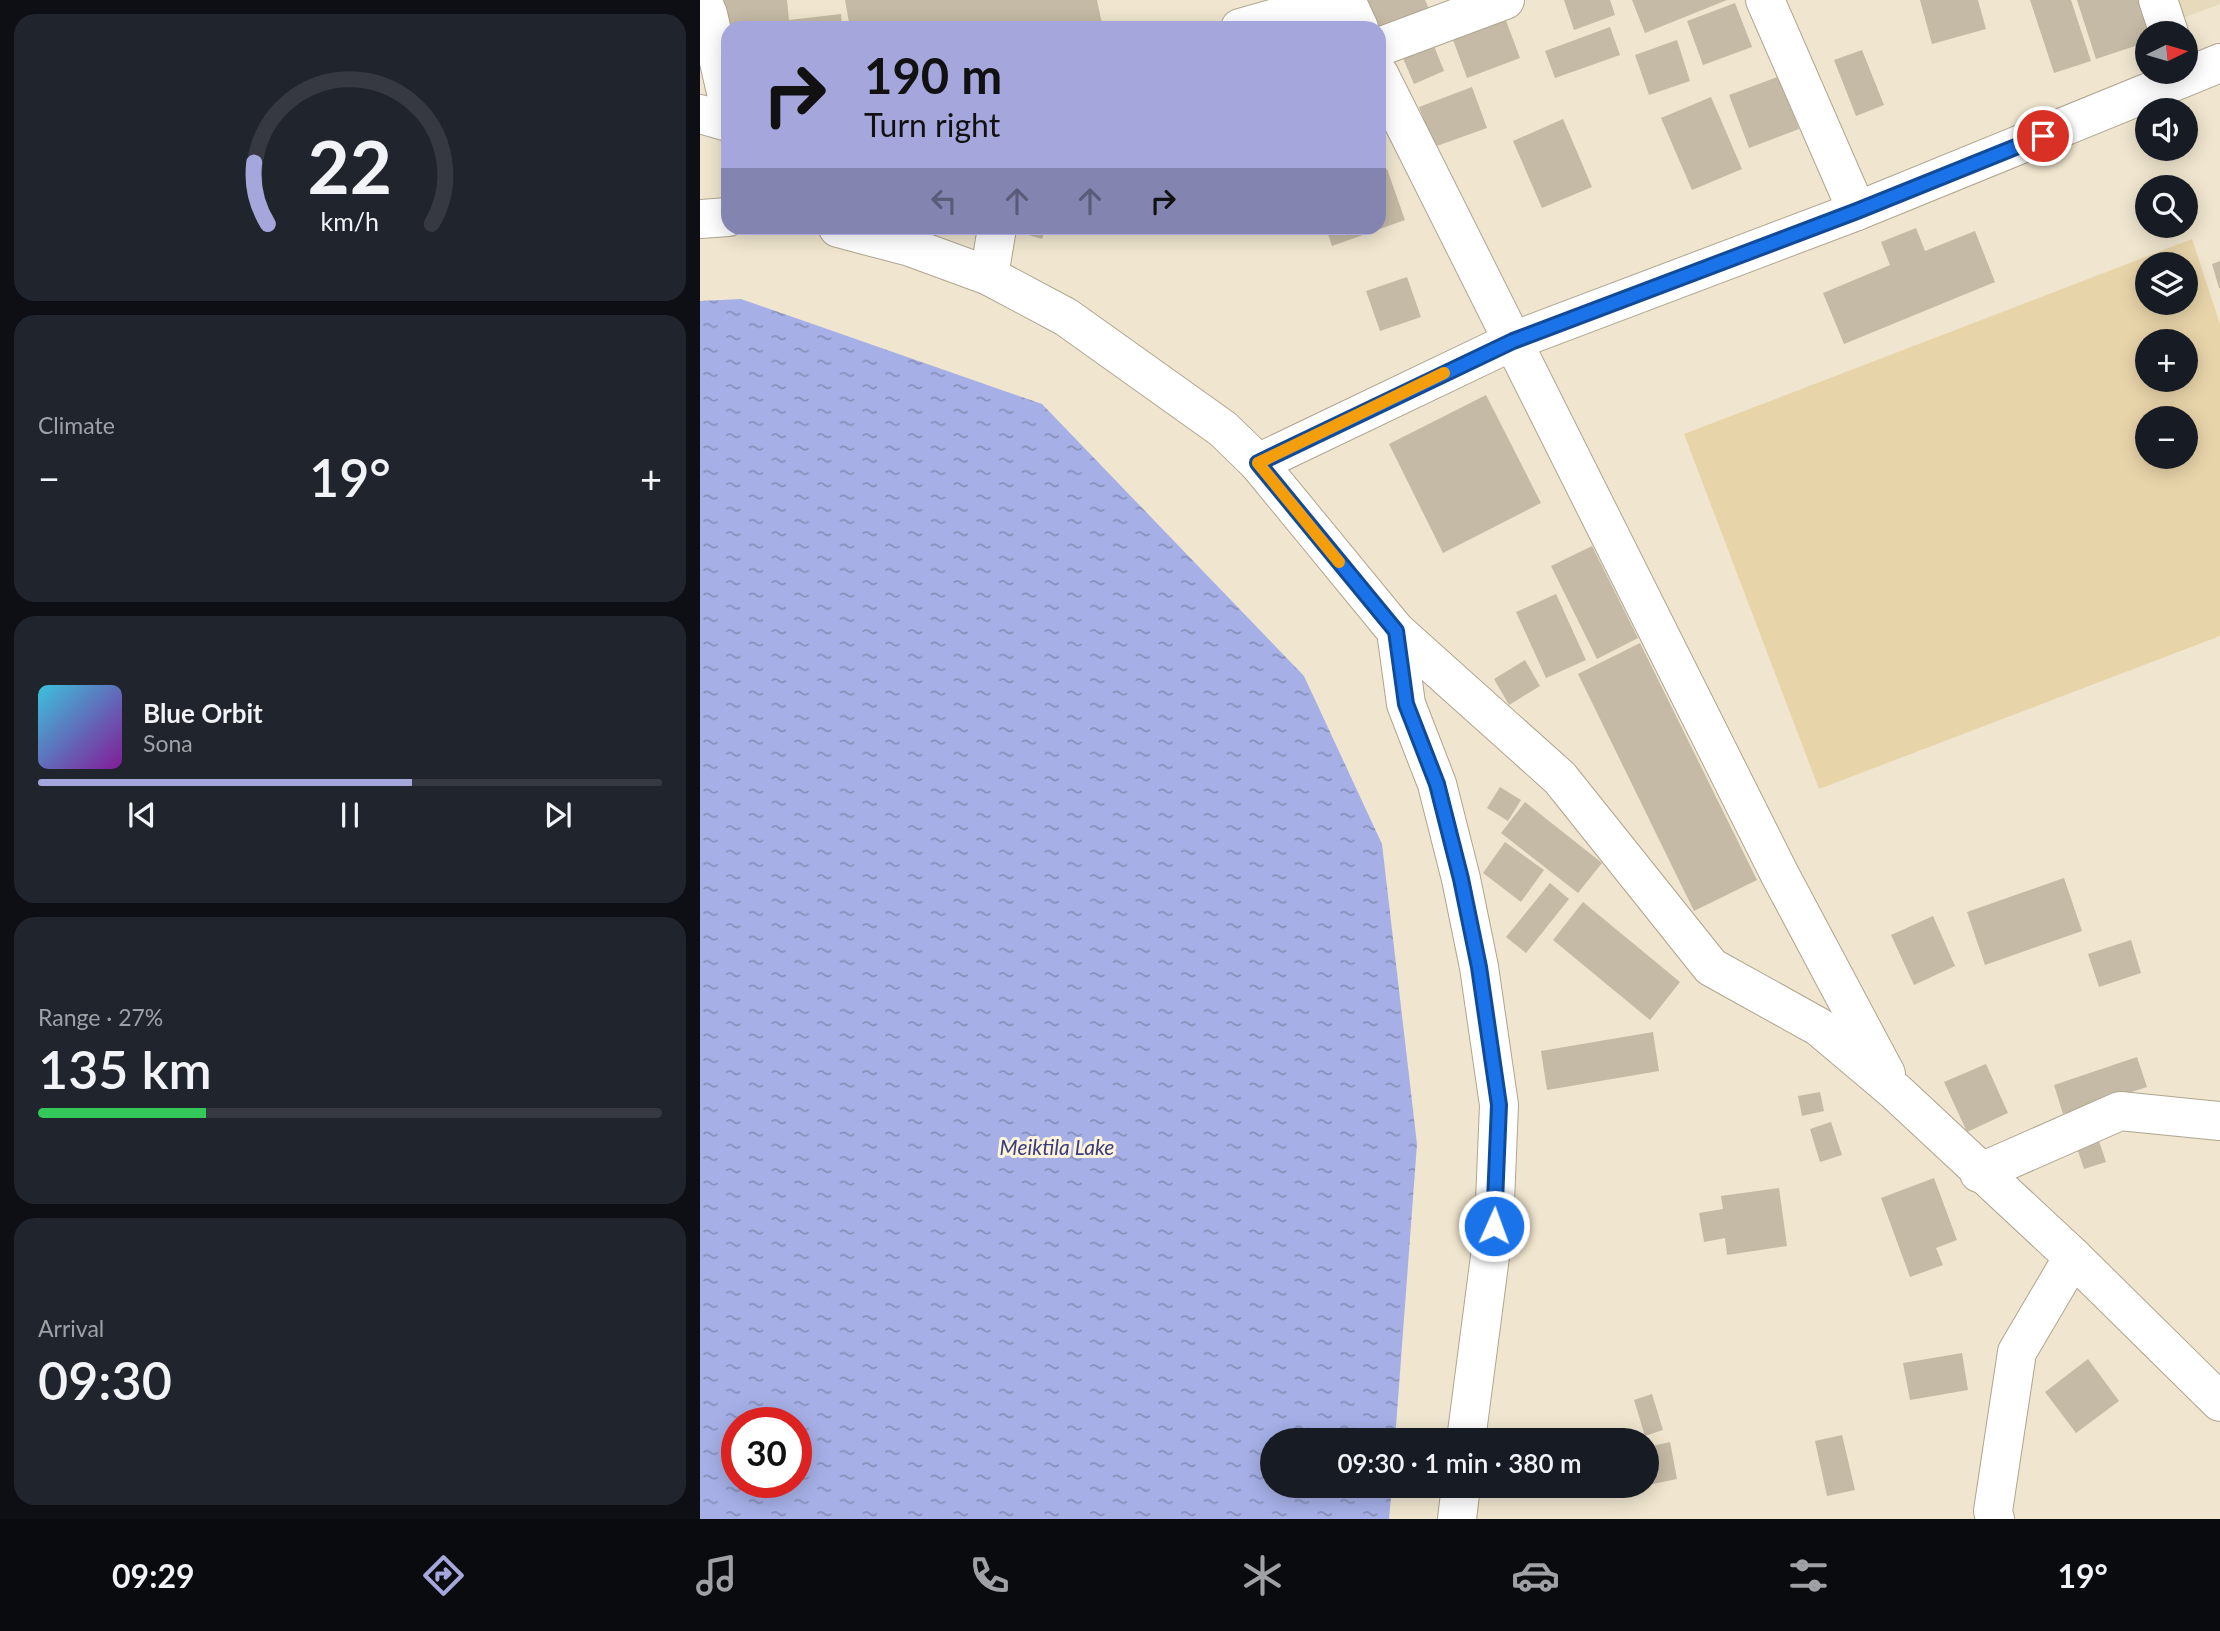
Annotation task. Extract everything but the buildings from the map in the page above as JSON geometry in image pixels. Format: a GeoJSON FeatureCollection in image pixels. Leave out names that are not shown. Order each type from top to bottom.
{"type":"FeatureCollection","features":[{"type":"Feature","properties":{"kind":"street"},"geometry":{"type":"LineString","coordinates":[[702,0],[708,14],[721,71]]}},
{"type":"Feature","properties":{"kind":"street"},"geometry":{"type":"LineString","coordinates":[[1265,21],[1339,0]]}},
{"type":"Feature","properties":{"kind":"street"},"geometry":{"type":"LineString","coordinates":[[1346,0],[1356,21]]}},
{"type":"Feature","properties":{"kind":"street"},"geometry":{"type":"LineString","coordinates":[[1386,44],[1505,0]]}},
{"type":"Feature","properties":{"kind":"street"},"geometry":{"type":"LineString","coordinates":[[1765,0],[1857,211]]}},
{"type":"Feature","properties":{"kind":"street"},"geometry":{"type":"LineString","coordinates":[[2158,0],[2165,21]]}},
{"type":"Feature","properties":{"kind":"street"},"geometry":{"type":"LineString","coordinates":[[2198,70],[2220,63]]}},
{"type":"Feature","properties":{"kind":"street"},"geometry":{"type":"LineString","coordinates":[[1258,463],[1513,341],[1857,211],[2161,84]]}},
{"type":"Feature","properties":{"kind":"street"},"geometry":{"type":"LineString","coordinates":[[1386,88],[1779,873],[1896,1092]]}},
{"type":"Feature","properties":{"kind":"street"},"geometry":{"type":"LineString","coordinates":[[700,114],[721,120]]}},
{"type":"Feature","properties":{"kind":"street"},"geometry":{"type":"LineString","coordinates":[[700,219],[721,218]]}},
{"type":"Feature","properties":{"kind":"street"},"geometry":{"type":"LineString","coordinates":[[865,235],[910,247],[989,276],[1066,317],[1223,429],[1258,463],[1396,631],[1560,778],[1711,967],[1819,1027],[1896,1092],[1979,1173],[2073,1257],[2220,1402]]}},
{"type":"Feature","properties":{"kind":"street"},"geometry":{"type":"LineString","coordinates":[[989,276],[996,235]]}},
{"type":"Feature","properties":{"kind":"street"},"geometry":{"type":"LineString","coordinates":[[1396,631],[1406,704],[1437,784],[1461,879],[1479,967],[1499,1105],[1494,1226],[1468,1428]]}},
{"type":"Feature","properties":{"kind":"street"},"geometry":{"type":"LineString","coordinates":[[1979,1173],[2120,1111],[2220,1121]]}},
{"type":"Feature","properties":{"kind":"street"},"geometry":{"type":"LineString","coordinates":[[1995,1519],[1993,1511],[2017,1352],[2073,1257]]}},
{"type":"Feature","properties":{"kind":"street"},"geometry":{"type":"LineString","coordinates":[[1457,1519],[1460,1498]]}},
{"type":"Feature","properties":{"kind":"shaded area"},"geometry":{"type":"Polygon","coordinates":[[[2151,0],[2220,0],[2220,4],[2175,21],[2157,21],[2151,0]]]}},
{"type":"Feature","properties":{"kind":"shaded area"},"geometry":{"type":"Polygon","coordinates":[[[2192,239],[2196,252],[2158,252],[2192,239]]]}},
{"type":"Feature","properties":{"kind":"shaded area"},"geometry":{"type":"Polygon","coordinates":[[[2198,257],[2220,324],[2220,636],[1819,789],[1684,434],[2135,261],[2135,315],[2198,315],[2198,257]]]}},
{"type":"Feature","properties":{"kind":"water","name":"Meiktila Lake"},"geometry":{"type":"Polygon","coordinates":[[[741,299],[1042,404],[1304,676],[1382,844],[1417,1144],[1396,1428],[1260,1428],[1260,1498],[1391,1498],[1389,1519],[700,1519],[700,301],[741,299]]]}},
{"type":"Feature","properties":{"kind":"slow traffic"},"geometry":{"type":"LineString","coordinates":[[1339,562],[1258,463],[1444,373]]}},
{"type":"Feature","properties":{"kind":"route"},"geometry":{"type":"LineString","coordinates":[[1494,1226],[1499,1105],[1479,967],[1461,879],[1437,784],[1406,704],[1396,631],[1258,463],[1513,341],[1857,211],[2043,136]]}}]}
